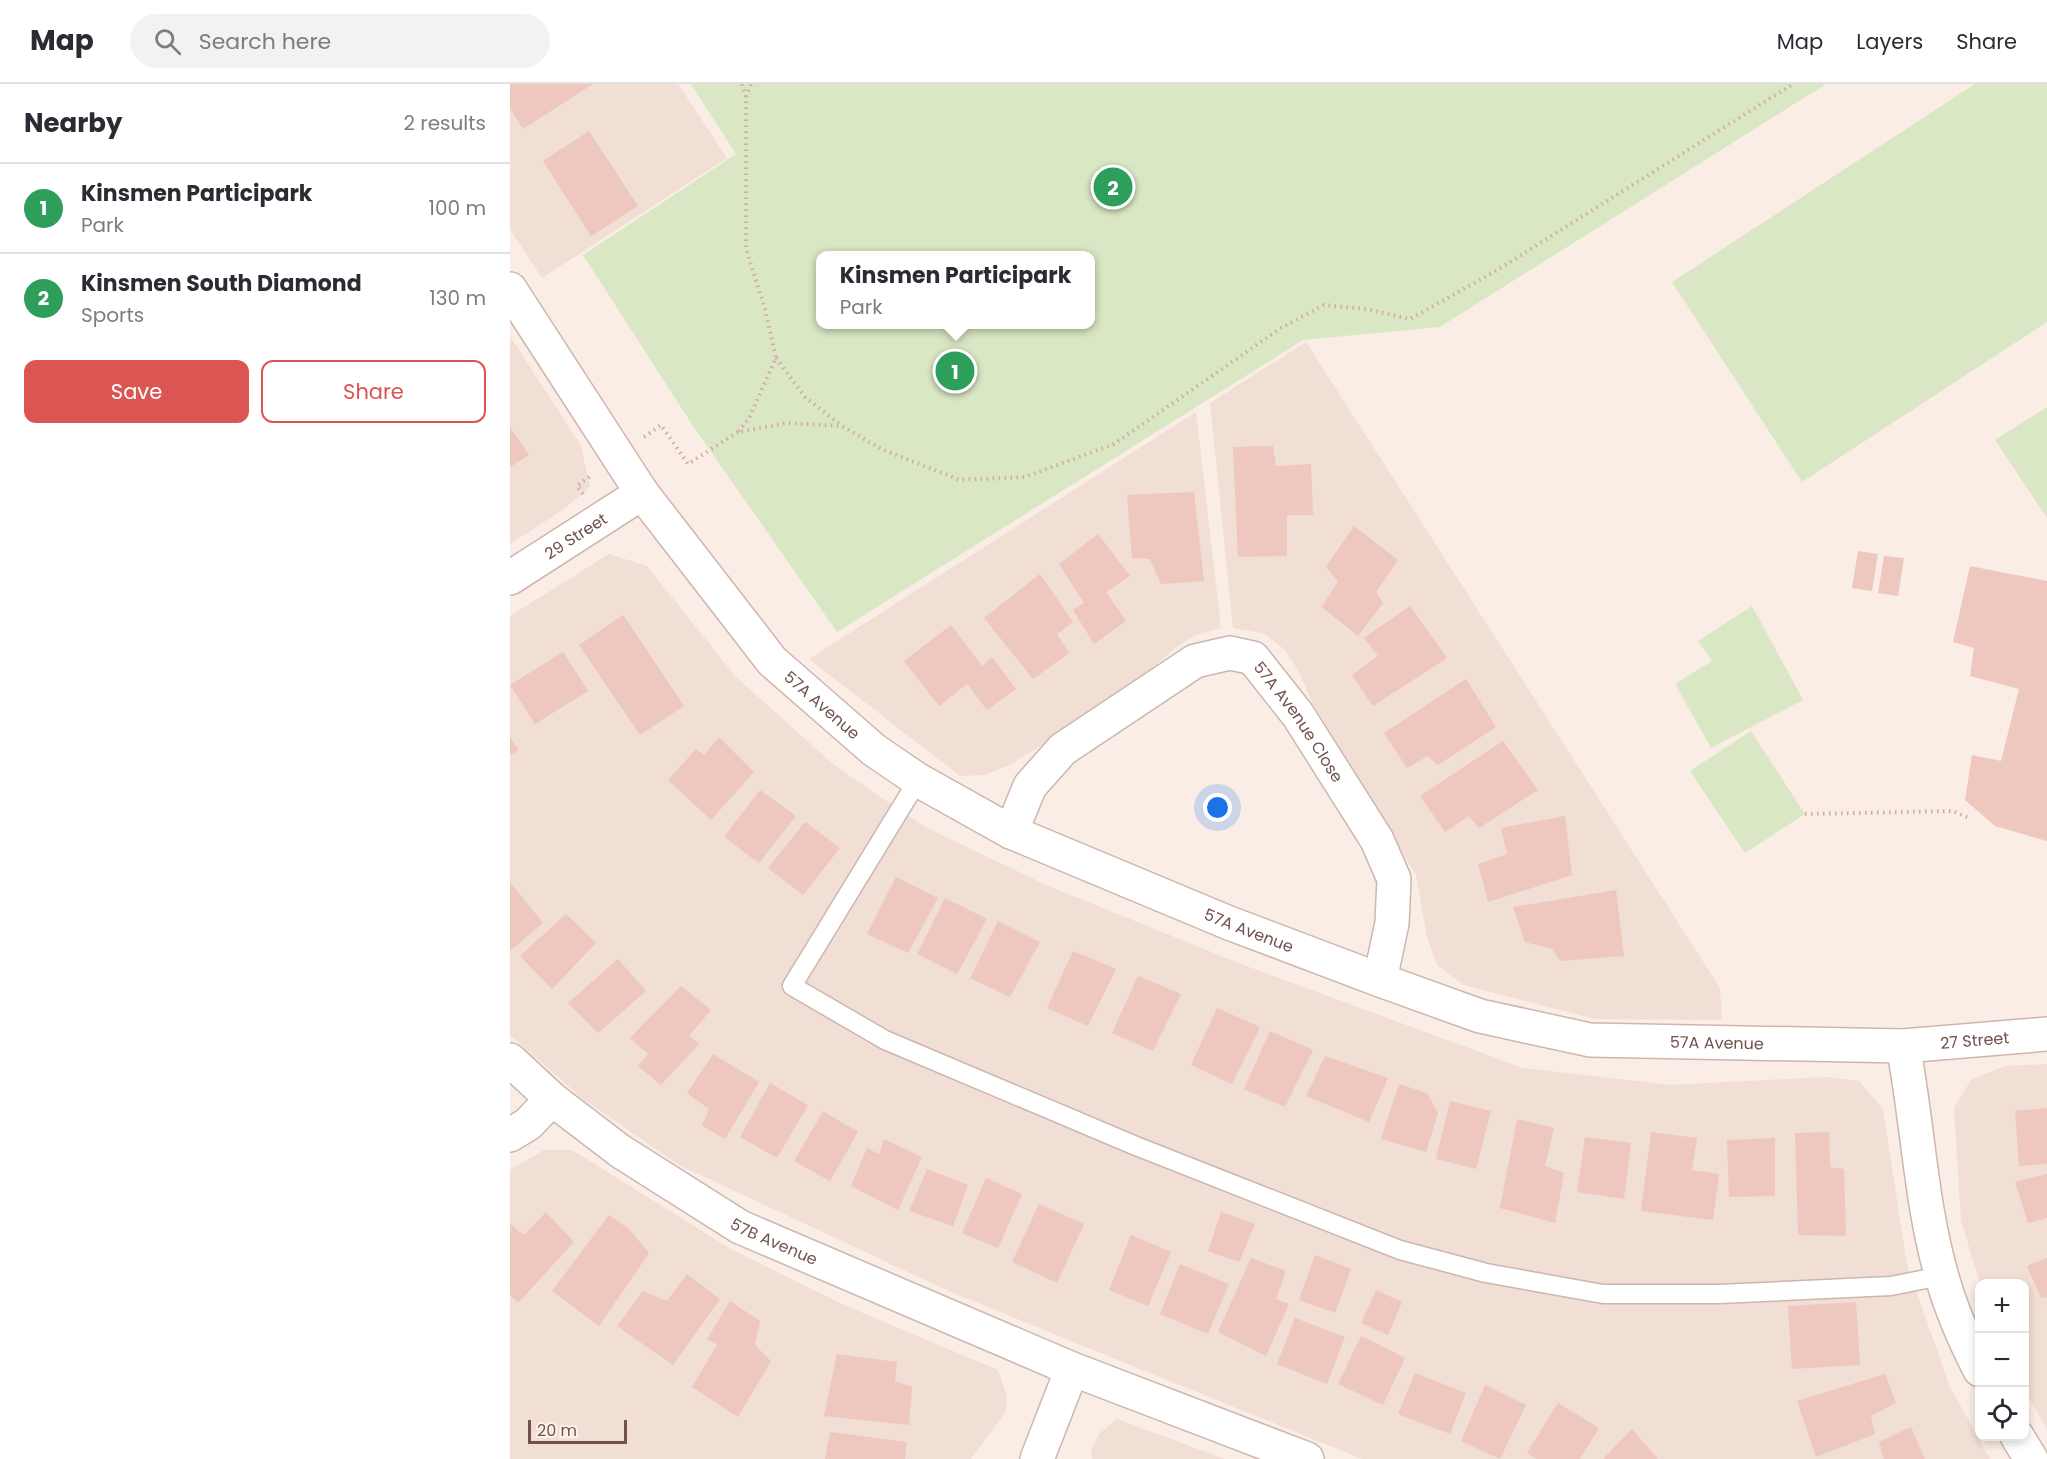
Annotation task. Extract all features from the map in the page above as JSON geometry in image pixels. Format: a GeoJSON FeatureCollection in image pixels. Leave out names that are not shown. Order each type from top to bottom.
{"type":"FeatureCollection","features":[{"type":"Feature","properties":{"kind":"street","name":"57A Avenue"},"geometry":{"type":"LineString","coordinates":[[510,289],[642,493],[772,661],[874,750],[918,780],[1011,832],[1229,923],[1480,1016],[1590,1040],[1903,1046]]}},
{"type":"Feature","properties":{"kind":"street","name":"29 Street"},"geometry":{"type":"LineString","coordinates":[[510,578],[642,493]]}},
{"type":"Feature","properties":{"kind":"street","name":"57A Avenue Close"},"geometry":{"type":"LineString","coordinates":[[1011,832],[1030,786],[1063,749],[1195,661],[1230,654],[1253,658],[1298,715],[1377,840],[1394,879],[1392,923],[1380,980]]}},
{"type":"Feature","properties":{"kind":"street","name":"27 Street"},"geometry":{"type":"LineString","coordinates":[[1903,1046],[2047,1034]]}},
{"type":"Feature","properties":{"kind":"street"},"geometry":{"type":"LineString","coordinates":[[1903,1046],[1913,1097],[1925,1197],[1941,1276],[1975,1358]]}},
{"type":"Feature","properties":{"kind":"street","name":"57B Avenue"},"geometry":{"type":"LineString","coordinates":[[510,1060],[552,1099],[620,1151],[740,1227],[1072,1369],[1238,1430],[1307,1459]]}},
{"type":"Feature","properties":{"kind":"street"},"geometry":{"type":"LineString","coordinates":[[510,1136],[528,1124],[552,1099]]}},
{"type":"Feature","properties":{"kind":"street"},"geometry":{"type":"LineString","coordinates":[[1037,1459],[1072,1369]]}},
{"type":"Feature","properties":{"kind":"street"},"geometry":{"type":"LineString","coordinates":[[2020,1441],[2031,1459]]}},
{"type":"Feature","properties":{"kind":"lane"},"geometry":{"type":"LineString","coordinates":[[918,780],[792,986],[885,1040],[1314,1218],[1400,1250],[1486,1273],[1615,1294],[1719,1294],[1892,1286],[1941,1276]]}},
{"type":"Feature","properties":{"kind":"path"},"geometry":{"type":"LineString","coordinates":[[742,84],[746,98],[746,249],[765,309],[776,358],[805,397],[842,426],[881,449],[960,480],[1025,477],[1114,444],[1281,328],[1324,305],[1366,309],[1410,319],[1494,272],[1793,84]]}},
{"type":"Feature","properties":{"kind":"path"},"geometry":{"type":"LineString","coordinates":[[746,98],[751,84]]}},
{"type":"Feature","properties":{"kind":"path"},"geometry":{"type":"LineString","coordinates":[[645,436],[661,425],[688,464],[738,432],[749,418],[776,358]]}},
{"type":"Feature","properties":{"kind":"path"},"geometry":{"type":"LineString","coordinates":[[738,432],[787,423],[842,426]]}},
{"type":"Feature","properties":{"kind":"path"},"geometry":{"type":"LineString","coordinates":[[1805,813],[1953,811],[1971,819]]}},
{"type":"Feature","properties":{"kind":"shaded area"},"geometry":{"type":"Polygon","coordinates":[[[510,84],[678,84],[727,158],[542,278],[510,229],[510,84]]]}},
{"type":"Feature","properties":{"kind":"shaded area"},"geometry":{"type":"Polygon","coordinates":[[[510,336],[581,446],[590,487],[564,509],[510,544],[510,336]]]}},
{"type":"Feature","properties":{"kind":"shaded area"},"geometry":{"type":"Polygon","coordinates":[[[1306,342],[1720,988],[1722,1020],[1595,1019],[1463,985],[1437,965],[1427,937],[1416,875],[1312,702],[1298,670],[1284,649],[1263,633],[1233,628],[1210,403],[1306,342]]]}},
{"type":"Feature","properties":{"kind":"shaded area"},"geometry":{"type":"Polygon","coordinates":[[[1196,412],[1221,628],[1196,635],[1175,648],[1136,682],[1036,749],[1009,765],[985,775],[960,776],[809,659],[1196,412]]]}},
{"type":"Feature","properties":{"kind":"shaded area"},"geometry":{"type":"Polygon","coordinates":[[[609,554],[647,566],[736,677],[834,765],[925,827],[1046,885],[1241,964],[1523,1068],[1671,1085],[1826,1077],[1859,1081],[1883,1109],[1907,1265],[1950,1387],[1975,1432],[1975,1441],[1980,1441],[1990,1459],[1362,1459],[951,1292],[679,1165],[582,1098],[510,1035],[510,616],[609,554]]]}},
{"type":"Feature","properties":{"kind":"shaded area"},"geometry":{"type":"Polygon","coordinates":[[[2047,1064],[2047,1429],[2029,1398],[2029,1279],[1979,1279],[1961,1221],[1954,1108],[1971,1080],[2005,1066],[2047,1064]]]}},
{"type":"Feature","properties":{"kind":"shaded area"},"geometry":{"type":"Polygon","coordinates":[[[544,1150],[572,1150],[731,1249],[844,1305],[998,1370],[1007,1396],[1006,1411],[971,1459],[510,1459],[510,1170],[544,1150]]]}},
{"type":"Feature","properties":{"kind":"shaded area"},"geometry":{"type":"Polygon","coordinates":[[[1117,1419],[1225,1459],[1092,1459],[1091,1451],[1099,1434],[1117,1419]]]}},
{"type":"Feature","properties":{"kind":"green space"},"geometry":{"type":"Polygon","coordinates":[[[691,84],[1826,84],[1440,327],[1303,340],[837,632],[693,426],[583,255],[736,154],[691,84]]]}},
{"type":"Feature","properties":{"kind":"green space"},"geometry":{"type":"Polygon","coordinates":[[[1975,84],[2047,84],[2047,322],[1802,482],[1672,282],[1975,84]]]}},
{"type":"Feature","properties":{"kind":"green space"},"geometry":{"type":"Polygon","coordinates":[[[2047,407],[2047,518],[1995,440],[2047,407]]]}},
{"type":"Feature","properties":{"kind":"green space"},"geometry":{"type":"Polygon","coordinates":[[[1752,606],[1803,700],[1711,748],[1675,684],[1712,661],[1698,641],[1752,606]]]}},
{"type":"Feature","properties":{"kind":"green space"},"geometry":{"type":"Polygon","coordinates":[[[1751,731],[1805,814],[1745,853],[1690,771],[1751,731]]]}},
{"type":"Feature","properties":{"kind":"building"},"geometry":{"type":"Polygon","coordinates":[[[510,84],[593,84],[523,129],[510,109],[510,84]]]}},
{"type":"Feature","properties":{"kind":"building"},"geometry":{"type":"Polygon","coordinates":[[[589,131],[638,206],[591,236],[543,161],[589,131]]]}},
{"type":"Feature","properties":{"kind":"building"},"geometry":{"type":"Polygon","coordinates":[[[510,427],[529,455],[510,467],[510,427]]]}},
{"type":"Feature","properties":{"kind":"building"},"geometry":{"type":"Polygon","coordinates":[[[1273,446],[1276,466],[1311,464],[1313,515],[1287,515],[1287,556],[1238,557],[1233,447],[1273,446]]]}},
{"type":"Feature","properties":{"kind":"building"},"geometry":{"type":"Polygon","coordinates":[[[1194,492],[1204,581],[1161,584],[1150,559],[1132,558],[1127,495],[1194,492]]]}},
{"type":"Feature","properties":{"kind":"building"},"geometry":{"type":"Polygon","coordinates":[[[1354,526],[1398,560],[1376,592],[1383,603],[1358,636],[1322,607],[1338,581],[1326,567],[1354,526]]]}},
{"type":"Feature","properties":{"kind":"building"},"geometry":{"type":"Polygon","coordinates":[[[1098,534],[1130,576],[1106,592],[1126,621],[1094,644],[1073,610],[1084,603],[1059,564],[1098,534]]]}},
{"type":"Feature","properties":{"kind":"building"},"geometry":{"type":"Polygon","coordinates":[[[1858,551],[1878,554],[1872,591],[1852,588],[1858,551]]]}},
{"type":"Feature","properties":{"kind":"building"},"geometry":{"type":"Polygon","coordinates":[[[1884,556],[1904,558],[1898,596],[1878,593],[1884,556]]]}},
{"type":"Feature","properties":{"kind":"building"},"geometry":{"type":"Polygon","coordinates":[[[1970,566],[2047,581],[2047,841],[1995,826],[1965,800],[1972,755],[2001,761],[2019,689],[1970,676],[1974,648],[1953,642],[1970,566]]]}},
{"type":"Feature","properties":{"kind":"building"},"geometry":{"type":"Polygon","coordinates":[[[1040,574],[1073,622],[1057,634],[1069,653],[1033,679],[984,618],[1040,574]]]}},
{"type":"Feature","properties":{"kind":"building"},"geometry":{"type":"Polygon","coordinates":[[[1410,606],[1447,658],[1373,706],[1352,675],[1378,656],[1364,638],[1410,606]]]}},
{"type":"Feature","properties":{"kind":"building"},"geometry":{"type":"Polygon","coordinates":[[[623,615],[684,706],[640,735],[579,645],[623,615]]]}},
{"type":"Feature","properties":{"kind":"building"},"geometry":{"type":"Polygon","coordinates":[[[951,625],[982,666],[992,657],[1016,689],[987,710],[967,684],[939,706],[904,661],[951,625]]]}},
{"type":"Feature","properties":{"kind":"building"},"geometry":{"type":"Polygon","coordinates":[[[563,652],[588,691],[535,724],[510,685],[563,652]]]}},
{"type":"Feature","properties":{"kind":"building"},"geometry":{"type":"Polygon","coordinates":[[[1466,679],[1496,727],[1438,765],[1428,756],[1407,768],[1384,733],[1466,679]]]}},
{"type":"Feature","properties":{"kind":"building"},"geometry":{"type":"Polygon","coordinates":[[[510,737],[519,750],[510,755],[510,737]]]}},
{"type":"Feature","properties":{"kind":"building"},"geometry":{"type":"Polygon","coordinates":[[[719,737],[754,772],[711,820],[668,780],[696,749],[704,755],[719,737]]]}},
{"type":"Feature","properties":{"kind":"building"},"geometry":{"type":"Polygon","coordinates":[[[1503,741],[1538,790],[1479,828],[1469,816],[1445,832],[1420,796],[1503,741]]]}},
{"type":"Feature","properties":{"kind":"building"},"geometry":{"type":"Polygon","coordinates":[[[760,790],[796,816],[759,863],[724,837],[760,790]]]}},
{"type":"Feature","properties":{"kind":"building"},"geometry":{"type":"Polygon","coordinates":[[[1565,816],[1572,875],[1488,902],[1478,864],[1507,854],[1501,828],[1565,816]]]}},
{"type":"Feature","properties":{"kind":"building"},"geometry":{"type":"Polygon","coordinates":[[[805,822],[840,848],[803,895],[768,868],[805,822]]]}},
{"type":"Feature","properties":{"kind":"building"},"geometry":{"type":"Polygon","coordinates":[[[896,877],[938,898],[908,953],[867,934],[896,877]]]}},
{"type":"Feature","properties":{"kind":"building"},"geometry":{"type":"Polygon","coordinates":[[[510,882],[543,923],[510,951],[510,882]]]}},
{"type":"Feature","properties":{"kind":"building"},"geometry":{"type":"Polygon","coordinates":[[[1616,890],[1624,956],[1560,961],[1552,949],[1525,942],[1513,907],[1616,890]]]}},
{"type":"Feature","properties":{"kind":"building"},"geometry":{"type":"Polygon","coordinates":[[[945,898],[987,919],[957,974],[917,954],[945,898]]]}},
{"type":"Feature","properties":{"kind":"building"},"geometry":{"type":"Polygon","coordinates":[[[566,914],[596,943],[552,989],[520,956],[566,914]]]}},
{"type":"Feature","properties":{"kind":"building"},"geometry":{"type":"Polygon","coordinates":[[[998,921],[1040,942],[1010,997],[970,978],[998,921]]]}},
{"type":"Feature","properties":{"kind":"building"},"geometry":{"type":"Polygon","coordinates":[[[1073,951],[1116,969],[1088,1026],[1047,1008],[1073,951]]]}},
{"type":"Feature","properties":{"kind":"building"},"geometry":{"type":"Polygon","coordinates":[[[618,959],[646,991],[598,1033],[568,1003],[618,959]]]}},
{"type":"Feature","properties":{"kind":"building"},"geometry":{"type":"Polygon","coordinates":[[[1138,976],[1181,994],[1153,1051],[1112,1033],[1138,976]]]}},
{"type":"Feature","properties":{"kind":"building"},"geometry":{"type":"Polygon","coordinates":[[[681,986],[711,1010],[689,1036],[699,1044],[661,1085],[638,1066],[648,1054],[630,1038],[681,986]]]}},
{"type":"Feature","properties":{"kind":"building"},"geometry":{"type":"Polygon","coordinates":[[[1217,1008],[1260,1027],[1232,1084],[1191,1065],[1217,1008]]]}},
{"type":"Feature","properties":{"kind":"building"},"geometry":{"type":"Polygon","coordinates":[[[1270,1031],[1313,1050],[1285,1107],[1244,1089],[1270,1031]]]}},
{"type":"Feature","properties":{"kind":"building"},"geometry":{"type":"Polygon","coordinates":[[[713,1054],[759,1082],[725,1139],[702,1126],[709,1109],[687,1093],[713,1054]]]}},
{"type":"Feature","properties":{"kind":"building"},"geometry":{"type":"Polygon","coordinates":[[[1325,1056],[1388,1078],[1369,1122],[1306,1096],[1325,1056]]]}},
{"type":"Feature","properties":{"kind":"building"},"geometry":{"type":"Polygon","coordinates":[[[770,1083],[808,1105],[777,1158],[740,1137],[770,1083]]]}},
{"type":"Feature","properties":{"kind":"building"},"geometry":{"type":"Polygon","coordinates":[[[1399,1084],[1427,1093],[1438,1113],[1426,1152],[1381,1139],[1399,1084]]]}},
{"type":"Feature","properties":{"kind":"building"},"geometry":{"type":"Polygon","coordinates":[[[1450,1101],[1491,1111],[1476,1169],[1436,1159],[1450,1101]]]}},
{"type":"Feature","properties":{"kind":"building"},"geometry":{"type":"Polygon","coordinates":[[[2047,1108],[2047,1164],[2019,1166],[2015,1111],[2047,1108]]]}},
{"type":"Feature","properties":{"kind":"building"},"geometry":{"type":"Polygon","coordinates":[[[823,1111],[858,1132],[830,1181],[794,1161],[823,1111]]]}},
{"type":"Feature","properties":{"kind":"building"},"geometry":{"type":"Polygon","coordinates":[[[1517,1119],[1554,1128],[1545,1166],[1564,1173],[1555,1223],[1500,1208],[1517,1119]]]}},
{"type":"Feature","properties":{"kind":"building"},"geometry":{"type":"Polygon","coordinates":[[[1651,1132],[1697,1138],[1692,1170],[1719,1174],[1713,1220],[1641,1211],[1651,1132]]]}},
{"type":"Feature","properties":{"kind":"building"},"geometry":{"type":"Polygon","coordinates":[[[1829,1132],[1830,1167],[1844,1169],[1846,1236],[1798,1235],[1795,1133],[1829,1132]]]}},
{"type":"Feature","properties":{"kind":"building"},"geometry":{"type":"Polygon","coordinates":[[[1585,1137],[1631,1143],[1624,1199],[1577,1192],[1585,1137]]]}},
{"type":"Feature","properties":{"kind":"building"},"geometry":{"type":"Polygon","coordinates":[[[1775,1138],[1775,1196],[1729,1197],[1727,1140],[1775,1138]]]}},
{"type":"Feature","properties":{"kind":"building"},"geometry":{"type":"Polygon","coordinates":[[[884,1139],[922,1157],[898,1210],[851,1186],[867,1148],[879,1154],[884,1139]]]}},
{"type":"Feature","properties":{"kind":"building"},"geometry":{"type":"Polygon","coordinates":[[[927,1169],[968,1185],[953,1226],[909,1211],[927,1169]]]}},
{"type":"Feature","properties":{"kind":"building"},"geometry":{"type":"Polygon","coordinates":[[[2047,1174],[2047,1218],[2028,1223],[2015,1182],[2047,1174]]]}},
{"type":"Feature","properties":{"kind":"building"},"geometry":{"type":"Polygon","coordinates":[[[986,1178],[1022,1194],[998,1248],[962,1233],[986,1178]]]}},
{"type":"Feature","properties":{"kind":"building"},"geometry":{"type":"Polygon","coordinates":[[[1039,1204],[1084,1224],[1057,1283],[1012,1262],[1039,1204]]]}},
{"type":"Feature","properties":{"kind":"building"},"geometry":{"type":"Polygon","coordinates":[[[546,1212],[574,1242],[518,1303],[510,1295],[510,1224],[524,1235],[546,1212]]]}},
{"type":"Feature","properties":{"kind":"building"},"geometry":{"type":"Polygon","coordinates":[[[1221,1212],[1255,1224],[1239,1262],[1208,1251],[1221,1212]]]}},
{"type":"Feature","properties":{"kind":"building"},"geometry":{"type":"Polygon","coordinates":[[[609,1215],[630,1230],[649,1253],[599,1326],[552,1291],[609,1215]]]}},
{"type":"Feature","properties":{"kind":"building"},"geometry":{"type":"Polygon","coordinates":[[[1131,1235],[1171,1252],[1148,1306],[1109,1290],[1131,1235]]]}},
{"type":"Feature","properties":{"kind":"building"},"geometry":{"type":"Polygon","coordinates":[[[1315,1255],[1351,1269],[1335,1313],[1299,1300],[1315,1255]]]}},
{"type":"Feature","properties":{"kind":"building"},"geometry":{"type":"Polygon","coordinates":[[[1251,1258],[1286,1271],[1276,1299],[1289,1304],[1266,1356],[1218,1332],[1251,1258]]]}},
{"type":"Feature","properties":{"kind":"building"},"geometry":{"type":"Polygon","coordinates":[[[2047,1258],[2047,1297],[2041,1298],[2027,1266],[2047,1258]]]}},
{"type":"Feature","properties":{"kind":"building"},"geometry":{"type":"Polygon","coordinates":[[[1180,1264],[1229,1284],[1208,1334],[1160,1314],[1180,1264]]]}},
{"type":"Feature","properties":{"kind":"building"},"geometry":{"type":"Polygon","coordinates":[[[687,1274],[720,1299],[673,1365],[617,1326],[643,1291],[667,1301],[687,1274]]]}},
{"type":"Feature","properties":{"kind":"building"},"geometry":{"type":"Polygon","coordinates":[[[1376,1290],[1402,1302],[1388,1335],[1361,1323],[1376,1290]]]}},
{"type":"Feature","properties":{"kind":"building"},"geometry":{"type":"Polygon","coordinates":[[[730,1301],[760,1321],[755,1345],[771,1361],[738,1417],[692,1387],[717,1345],[707,1339],[730,1301]]]}},
{"type":"Feature","properties":{"kind":"building"},"geometry":{"type":"Polygon","coordinates":[[[1856,1302],[1860,1365],[1792,1369],[1788,1306],[1856,1302]]]}},
{"type":"Feature","properties":{"kind":"building"},"geometry":{"type":"Polygon","coordinates":[[[1295,1318],[1345,1337],[1327,1384],[1277,1364],[1295,1318]]]}},
{"type":"Feature","properties":{"kind":"building"},"geometry":{"type":"Polygon","coordinates":[[[1361,1336],[1405,1358],[1383,1405],[1338,1384],[1361,1336]]]}},
{"type":"Feature","properties":{"kind":"building"},"geometry":{"type":"Polygon","coordinates":[[[837,1354],[897,1362],[895,1381],[912,1387],[909,1425],[824,1416],[837,1354]]]}},
{"type":"Feature","properties":{"kind":"building"},"geometry":{"type":"Polygon","coordinates":[[[1415,1373],[1466,1393],[1450,1434],[1398,1414],[1415,1373]]]}},
{"type":"Feature","properties":{"kind":"building"},"geometry":{"type":"Polygon","coordinates":[[[1885,1374],[1896,1403],[1871,1416],[1875,1434],[1816,1457],[1797,1401],[1885,1374]]]}},
{"type":"Feature","properties":{"kind":"building"},"geometry":{"type":"Polygon","coordinates":[[[1485,1385],[1526,1405],[1500,1459],[1461,1441],[1485,1385]]]}},
{"type":"Feature","properties":{"kind":"building"},"geometry":{"type":"Polygon","coordinates":[[[1558,1403],[1599,1428],[1580,1459],[1537,1459],[1527,1453],[1558,1403]]]}},
{"type":"Feature","properties":{"kind":"building"},"geometry":{"type":"Polygon","coordinates":[[[1911,1427],[1925,1459],[1884,1459],[1879,1442],[1911,1427]]]}},
{"type":"Feature","properties":{"kind":"building"},"geometry":{"type":"Polygon","coordinates":[[[1632,1429],[1658,1459],[1603,1459],[1632,1429]]]}},
{"type":"Feature","properties":{"kind":"building"},"geometry":{"type":"Polygon","coordinates":[[[830,1432],[907,1442],[905,1459],[825,1459],[830,1432]]]}},
{"type":"Feature","properties":{"kind":"place","name":"Kinsmen South Diamond"},"geometry":{"type":"Point","coordinates":[1113,187]}},
{"type":"Feature","properties":{"kind":"place","name":"Kinsmen Participark"},"geometry":{"type":"Point","coordinates":[955,371]}}]}
